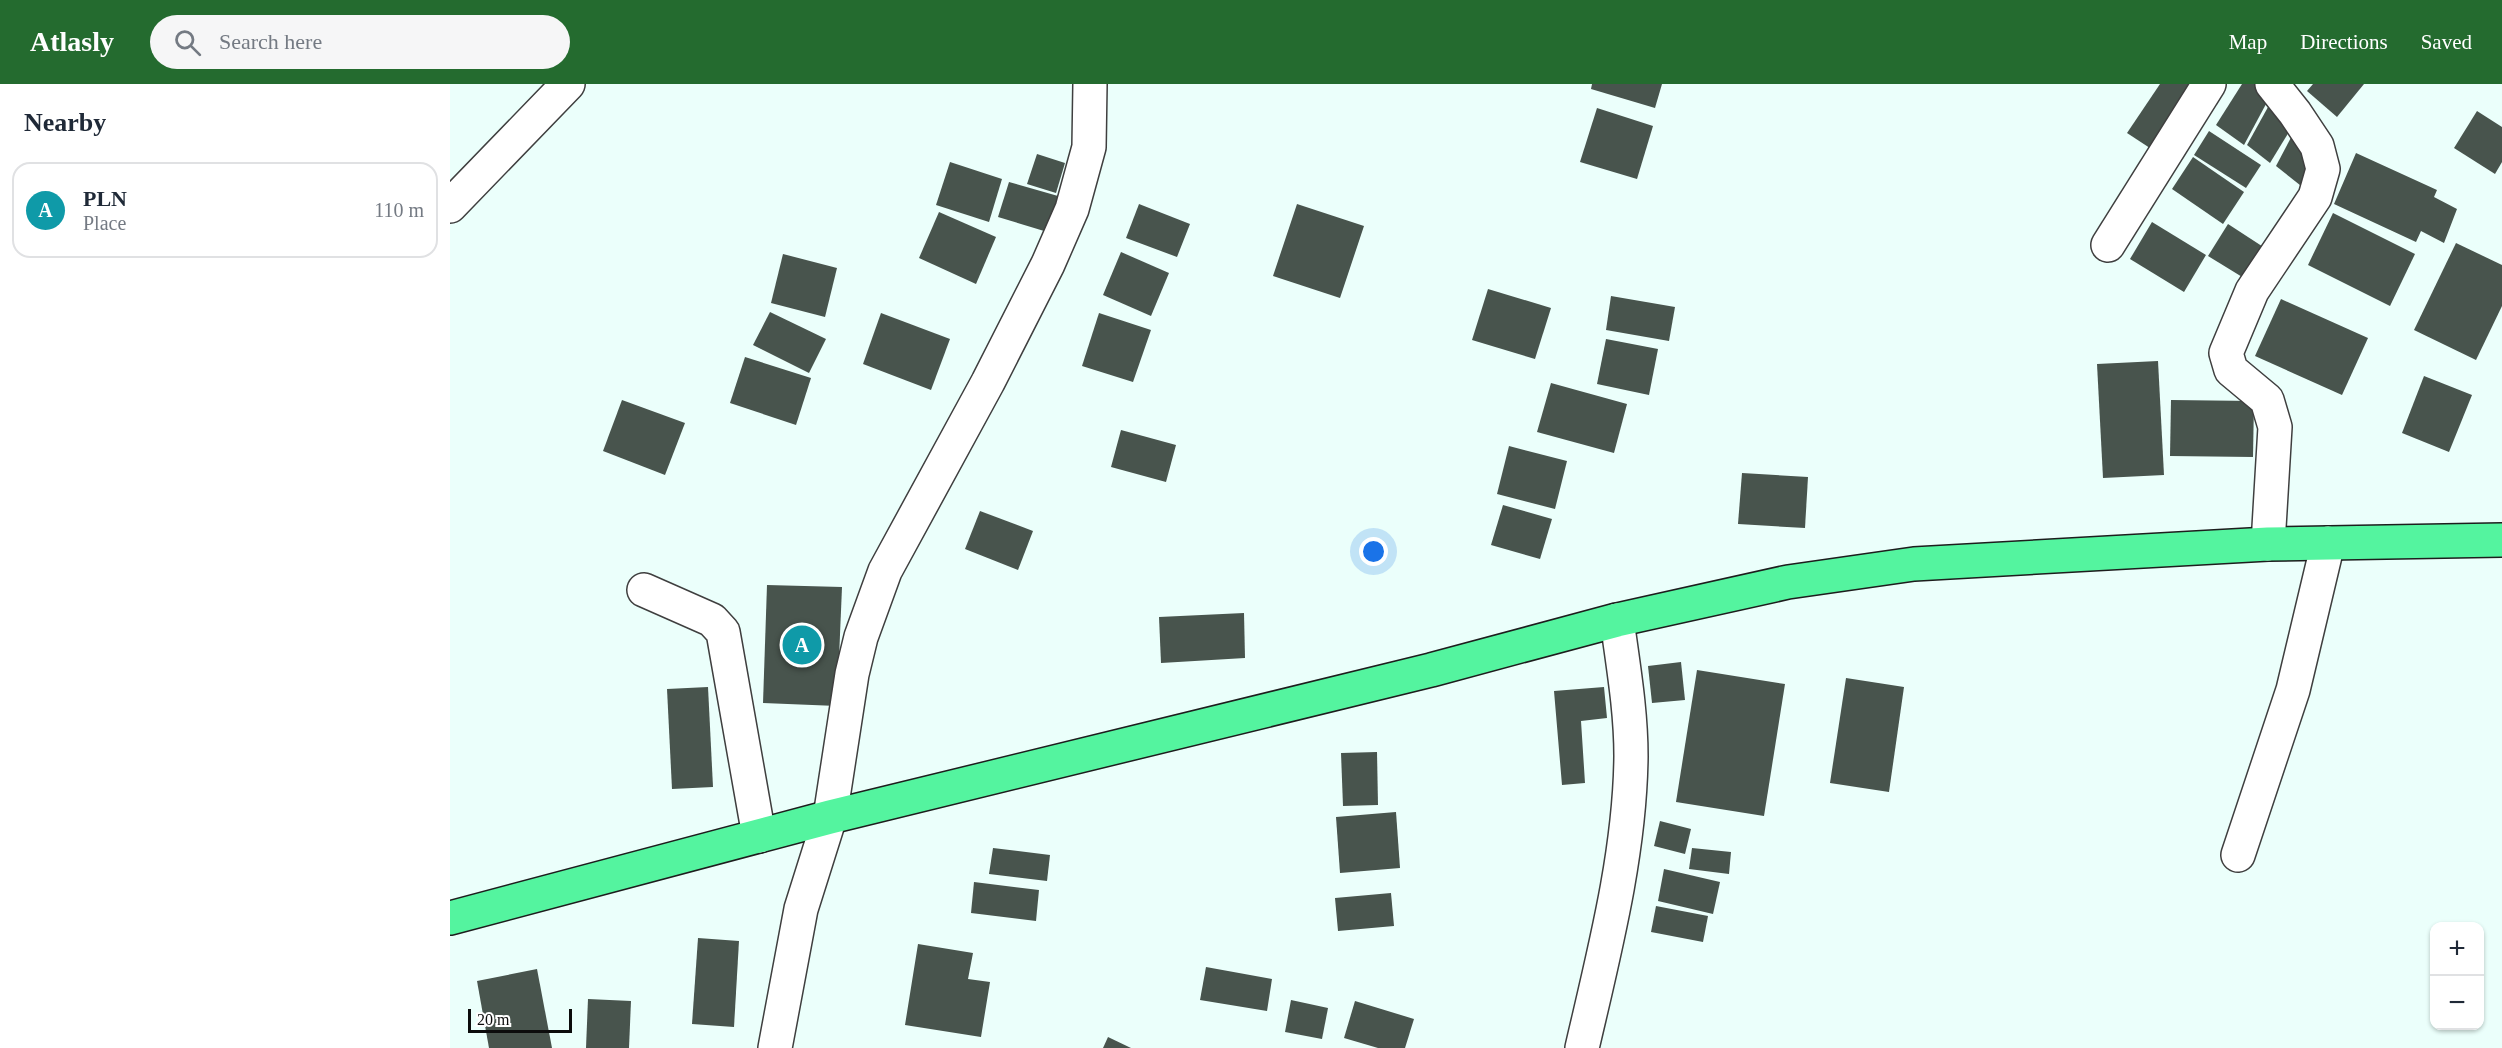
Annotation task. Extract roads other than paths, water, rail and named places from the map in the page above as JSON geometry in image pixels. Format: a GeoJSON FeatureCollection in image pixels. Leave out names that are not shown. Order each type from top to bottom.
{"type":"FeatureCollection","features":[{"type":"Feature","properties":{"kind":"highway"},"geometry":{"type":"LineString","coordinates":[[450,918],[830,817],[1431,670],[1617,620],[1788,582],[1914,564],[2268,544],[2502,540]]}},
{"type":"Feature","properties":{"kind":"street"},"geometry":{"type":"LineString","coordinates":[[450,206],[568,84]]}},
{"type":"Feature","properties":{"kind":"street"},"geometry":{"type":"LineString","coordinates":[[775,1048],[801,909],[830,817],[852,674],[874,597],[885,571],[1048,264],[1072,209],[1089,147],[1090,84]]}},
{"type":"Feature","properties":{"kind":"street"},"geometry":{"type":"LineString","coordinates":[[2108,245],[2209,84]]}},
{"type":"Feature","properties":{"kind":"street"},"geometry":{"type":"LineString","coordinates":[[2268,544],[2275,427],[2267,400],[2231,370],[2226,353],[2252,291],[2315,197],[2323,169],[2317,146],[2272,84]]}},
{"type":"Feature","properties":{"kind":"street"},"geometry":{"type":"LineString","coordinates":[[2238,855],[2293,690],[2328,543]]}},
{"type":"Feature","properties":{"kind":"street"},"geometry":{"type":"LineString","coordinates":[[644,590],[712,621],[723,632],[759,836]]}},
{"type":"Feature","properties":{"kind":"street"},"geometry":{"type":"LineString","coordinates":[[1582,1048],[1618,880],[1627,812],[1631,758],[1629,714],[1617,620]]}},
{"type":"Feature","properties":{"kind":"place","name":"PLN"},"geometry":{"type":"Point","coordinates":[802,645]}}]}
